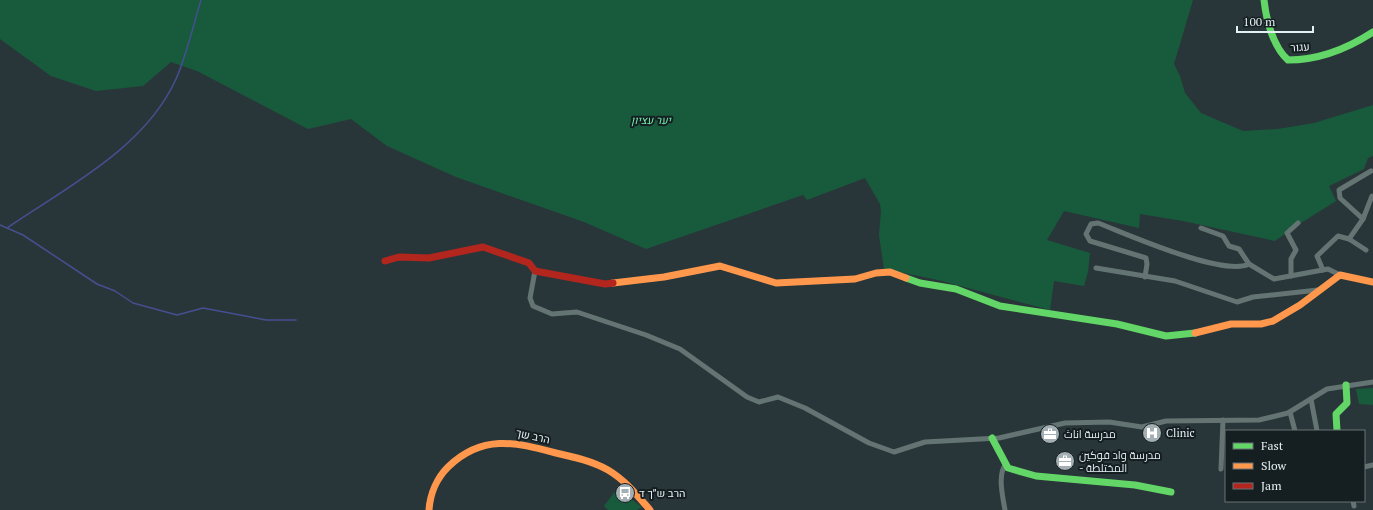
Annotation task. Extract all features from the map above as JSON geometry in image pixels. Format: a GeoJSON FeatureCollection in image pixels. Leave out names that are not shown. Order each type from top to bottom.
{"type":"FeatureCollection","features":[{"type":"Feature","properties":{"kind":"street","name":"עגור"},"geometry":{"type":"LineString","coordinates":[[1264,0],[1267,17],[1281,54],[1288,60],[1311,58],[1331,53],[1358,41],[1373,32]]}},
{"type":"Feature","properties":{"kind":"street"},"geometry":{"type":"LineString","coordinates":[[1363,219],[1340,198],[1339,190],[1371,171]]}},
{"type":"Feature","properties":{"kind":"street"},"geometry":{"type":"LineString","coordinates":[[1349,239],[1363,219],[1372,196]]}},
{"type":"Feature","properties":{"kind":"street"},"geometry":{"type":"LineString","coordinates":[[1145,277],[1147,264],[1146,258],[1090,241],[1086,234],[1091,224],[1098,223],[1204,262],[1237,267],[1249,264]]}},
{"type":"Feature","properties":{"kind":"street"},"geometry":{"type":"LineString","coordinates":[[1291,276],[1291,260],[1296,250],[1287,233],[1298,223]]}},
{"type":"Feature","properties":{"kind":"street"},"geometry":{"type":"LineString","coordinates":[[1201,228],[1223,236],[1229,246],[1239,249],[1249,264],[1274,279],[1328,269],[1340,275],[1373,282]]}},
{"type":"Feature","properties":{"kind":"street"},"geometry":{"type":"LineString","coordinates":[[1323,270],[1317,256],[1338,236],[1349,239],[1366,250]]}},
{"type":"Feature","properties":{"kind":"street"},"geometry":{"type":"LineString","coordinates":[[385,261],[399,257],[429,258],[483,247],[528,263],[535,271],[605,284],[664,277],[720,266],[776,283],[855,279],[876,273],[890,272],[920,283],[956,289],[1000,306],[1117,324],[1166,336],[1203,332],[1231,324],[1261,324],[1274,321],[1300,305],[1340,275]]}},
{"type":"Feature","properties":{"kind":"street"},"geometry":{"type":"LineString","coordinates":[[1096,268],[1175,281],[1237,302],[1254,297],[1318,290]]}},
{"type":"Feature","properties":{"kind":"street"},"geometry":{"type":"LineString","coordinates":[[535,271],[530,298],[533,306],[552,314],[577,312],[680,349],[747,397],[759,402],[778,397],[805,408],[869,443],[894,452],[925,442],[992,438],[1065,422],[1109,422],[1142,427],[1166,421],[1259,420],[1290,412],[1327,388],[1373,382]]}},
{"type":"Feature","properties":{"kind":"street"},"geometry":{"type":"LineString","coordinates":[[1337,430],[1336,414],[1347,403],[1346,386]]}},
{"type":"Feature","properties":{"kind":"street"},"geometry":{"type":"LineString","coordinates":[[1311,398],[1317,430]]}},
{"type":"Feature","properties":{"kind":"street"},"geometry":{"type":"LineString","coordinates":[[1290,412],[1295,430]]}},
{"type":"Feature","properties":{"kind":"street"},"geometry":{"type":"LineString","coordinates":[[1221,470],[1223,420]]}},
{"type":"Feature","properties":{"kind":"street"},"geometry":{"type":"LineString","coordinates":[[992,438],[1008,468],[1036,476],[1135,485],[1171,492]]}},
{"type":"Feature","properties":{"kind":"street","name":"הרב שך"},"geometry":{"type":"LineString","coordinates":[[429,510],[431,494],[435,484],[449,466],[471,449],[485,444],[499,442],[521,444],[572,456],[595,464],[621,479],[650,510]]}},
{"type":"Feature","properties":{"kind":"street"},"geometry":{"type":"LineString","coordinates":[[1005,510],[1002,476],[1003,468],[1006,464]]}},
{"type":"Feature","properties":{"kind":"green space","name":"יער עציון"},"geometry":{"type":"Polygon","coordinates":[[[0,0],[1193,0],[1174,64],[1180,76],[1185,93],[1201,113],[1243,131],[1278,129],[1314,123],[1373,105],[1373,156],[1368,158],[1364,169],[1329,186],[1336,201],[1275,241],[1183,221],[1140,214],[1139,228],[1064,211],[1047,240],[1090,253],[1088,272],[1084,286],[1054,281],[1050,310],[938,280],[884,269],[879,235],[881,211],[880,204],[865,178],[807,200],[803,195],[646,249],[584,222],[456,177],[387,146],[351,119],[308,129],[197,71],[171,62],[143,86],[96,91],[51,76],[0,39],[0,0]]]}},
{"type":"Feature","properties":{"kind":"green space"},"geometry":{"type":"Polygon","coordinates":[[[1373,388],[1373,405],[1359,404],[1356,389],[1373,388]]]}},
{"type":"Feature","properties":{"kind":"green space"},"geometry":{"type":"Polygon","coordinates":[[[617,489],[642,507],[637,510],[608,510],[604,506],[617,489]]]}},
{"type":"Feature","properties":{"kind":"waterway"},"geometry":{"type":"LineString","coordinates":[[7,228],[79,181],[125,146],[145,126],[162,104],[176,79],[187,50],[201,0]]}},
{"type":"Feature","properties":{"kind":"waterway"},"geometry":{"type":"LineString","coordinates":[[0,225],[23,235],[97,284],[115,291],[133,303],[177,315],[203,308],[266,320],[296,320]]}},
{"type":"Feature","properties":{"kind":"traffic: fast"},"geometry":{"type":"LineString","coordinates":[[1264,0],[1266,16],[1274,40],[1278,48],[1288,60],[1322,56],[1353,44],[1373,32]]}},
{"type":"Feature","properties":{"kind":"traffic: fast"},"geometry":{"type":"LineString","coordinates":[[906,278],[920,283],[956,289],[1000,306],[1117,324],[1166,336],[1195,333]]}},
{"type":"Feature","properties":{"kind":"traffic: fast"},"geometry":{"type":"LineString","coordinates":[[1337,430],[1336,414],[1347,403],[1346,385]]}},
{"type":"Feature","properties":{"kind":"traffic: fast"},"geometry":{"type":"LineString","coordinates":[[992,438],[1008,468],[1036,476],[1135,485],[1171,492]]}},
{"type":"Feature","properties":{"kind":"traffic: slow"},"geometry":{"type":"LineString","coordinates":[[613,283],[664,277],[720,266],[776,283],[855,279],[876,273],[890,272],[906,278]]}},
{"type":"Feature","properties":{"kind":"traffic: slow"},"geometry":{"type":"LineString","coordinates":[[1195,333],[1231,324],[1261,324],[1273,321],[1300,305],[1340,275],[1373,282]]}},
{"type":"Feature","properties":{"kind":"traffic: slow"},"geometry":{"type":"LineString","coordinates":[[429,510],[435,487],[448,467],[461,456],[473,449],[486,445],[499,444],[527,446],[596,464],[608,470],[625,483],[650,510]]}},
{"type":"Feature","properties":{"kind":"traffic: jam"},"geometry":{"type":"LineString","coordinates":[[385,261],[399,257],[429,258],[483,247],[529,263],[535,271],[605,284],[613,283]]}},
{"type":"Feature","properties":{"kind":"place","name":"Clinic"},"geometry":{"type":"Point","coordinates":[1152,433]}},
{"type":"Feature","properties":{"kind":"place","name":"مدرسة اناث"},"geometry":{"type":"Point","coordinates":[1050,434]}},
{"type":"Feature","properties":{"kind":"place","name":"مدرسة واد فوكين - المختلطة"},"geometry":{"type":"Point","coordinates":[1065,461]}},
{"type":"Feature","properties":{"kind":"place","name":"הרב ש״ך ד"},"geometry":{"type":"Point","coordinates":[625,493]}}]}
